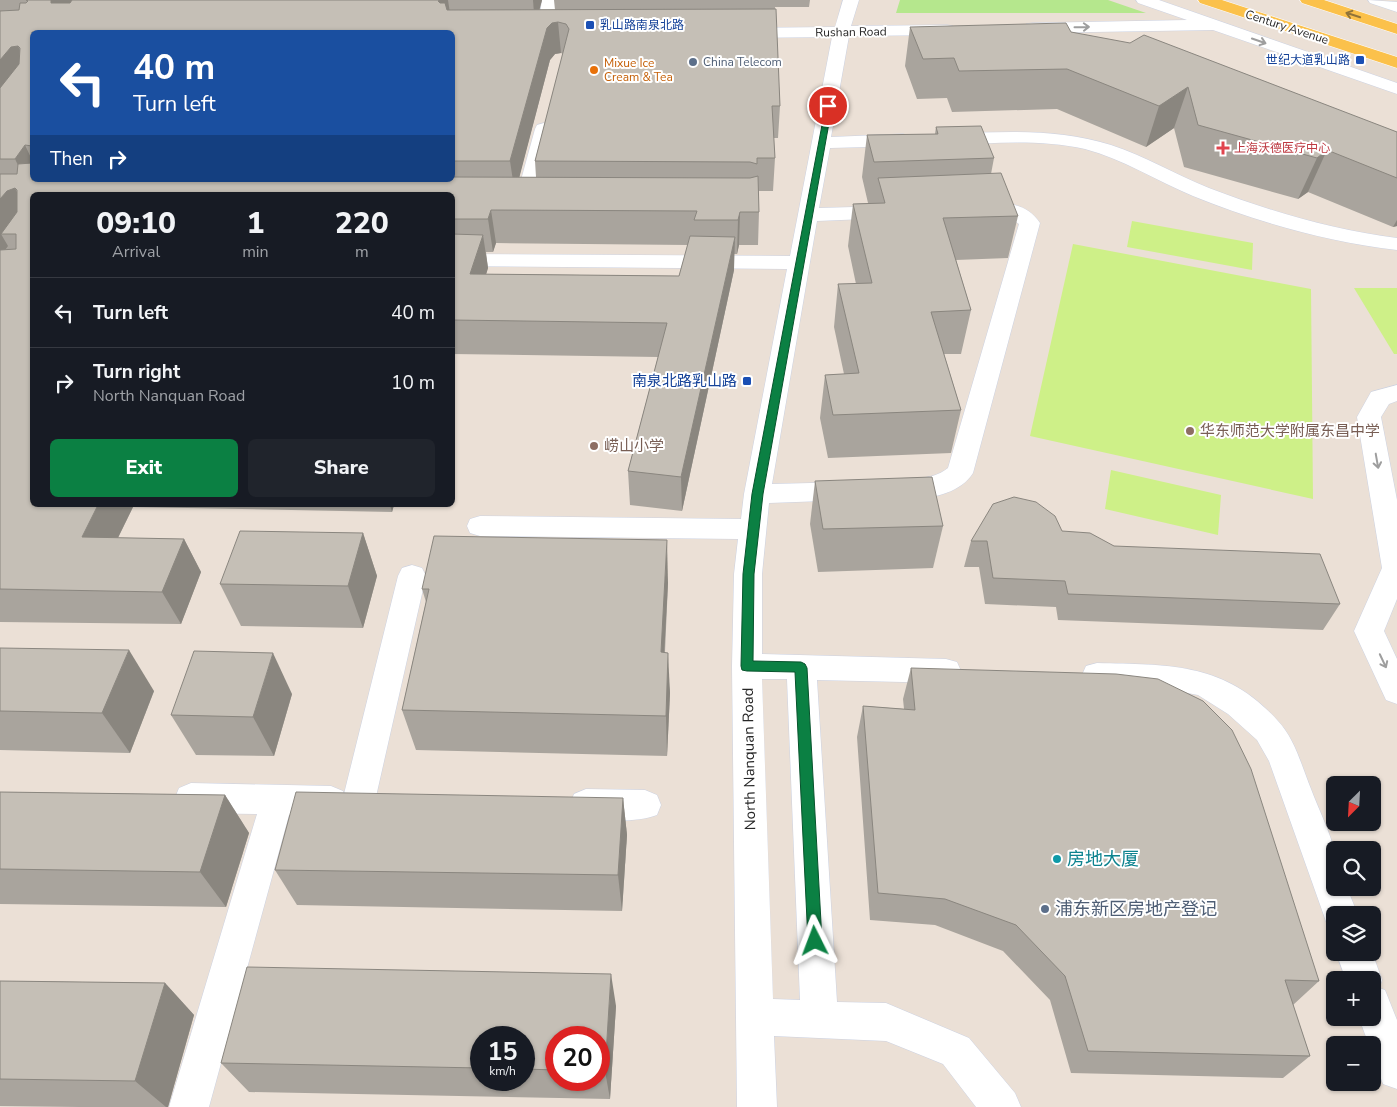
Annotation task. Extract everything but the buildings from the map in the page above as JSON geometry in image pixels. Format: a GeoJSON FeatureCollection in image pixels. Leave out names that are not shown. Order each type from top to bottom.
{"type":"FeatureCollection","features":[{"type":"Feature","properties":{"kind":"main road","name":"Century Avenue"},"geometry":{"type":"LineString","coordinates":[[1206,0],[1397,63]]}},
{"type":"Feature","properties":{"kind":"main road"},"geometry":{"type":"LineString","coordinates":[[1308,0],[1397,29]]}},
{"type":"Feature","properties":{"kind":"street"},"geometry":{"type":"LineString","coordinates":[[545,34],[550,0]]}},
{"type":"Feature","properties":{"kind":"street","name":"North Nanquan Road"},"geometry":{"type":"LineString","coordinates":[[757,1107],[747,666],[748,574],[757,494],[841,32],[851,0]]}},
{"type":"Feature","properties":{"kind":"street"},"geometry":{"type":"LineString","coordinates":[[1144,0],[1397,89]]}},
{"type":"Feature","properties":{"kind":"street"},"geometry":{"type":"LineString","coordinates":[[1189,0],[1213,25]]}},
{"type":"Feature","properties":{"kind":"street"},"geometry":{"type":"LineString","coordinates":[[1376,0],[1397,7]]}},
{"type":"Feature","properties":{"kind":"street"},"geometry":{"type":"LineString","coordinates":[[1017,28],[1213,25]]}},
{"type":"Feature","properties":{"kind":"street","name":"Rushan Road"},"geometry":{"type":"LineString","coordinates":[[724,33],[958,30]]}},
{"type":"Feature","properties":{"kind":"street"},"geometry":{"type":"LineString","coordinates":[[526,34],[562,34]]}},
{"type":"Feature","properties":{"kind":"street"},"geometry":{"type":"LineString","coordinates":[[525,202],[549,108]]}},
{"type":"Feature","properties":{"kind":"street"},"geometry":{"type":"LineString","coordinates":[[822,143],[1022,138],[1078,142],[1129,158],[1171,180],[1216,198],[1300,224],[1366,241],[1397,244]]}},
{"type":"Feature","properties":{"kind":"street"},"geometry":{"type":"LineString","coordinates":[[757,494],[937,487],[952,481],[960,473],[1030,223],[1022,212],[1003,208],[955,209]]}},
{"type":"Feature","properties":{"kind":"street"},"geometry":{"type":"LineString","coordinates":[[808,215],[906,211]]}},
{"type":"Feature","properties":{"kind":"street"},"geometry":{"type":"LineString","coordinates":[[455,260],[800,263]]}},
{"type":"Feature","properties":{"kind":"street"},"geometry":{"type":"LineString","coordinates":[[1397,393],[1380,398],[1369,417],[1396,568],[1369,631],[1397,691]]}},
{"type":"Feature","properties":{"kind":"street"},"geometry":{"type":"LineString","coordinates":[[480,526],[753,529]]}},
{"type":"Feature","properties":{"kind":"street"},"geometry":{"type":"LineString","coordinates":[[158,798],[374,801],[412,576]]}},
{"type":"Feature","properties":{"kind":"street"},"geometry":{"type":"LineString","coordinates":[[747,666],[969,672]]}},
{"type":"Feature","properties":{"kind":"street"},"geometry":{"type":"LineString","coordinates":[[801,668],[819,1019]]}},
{"type":"Feature","properties":{"kind":"street"},"geometry":{"type":"LineString","coordinates":[[1068,674],[1167,677],[1205,684],[1246,711],[1268,731],[1283,757],[1337,906]]}},
{"type":"Feature","properties":{"kind":"street"},"geometry":{"type":"LineString","coordinates":[[189,1107],[277,800]]}},
{"type":"Feature","properties":{"kind":"street"},"geometry":{"type":"LineString","coordinates":[[556,804],[645,805]]}},
{"type":"Feature","properties":{"kind":"street"},"geometry":{"type":"LineString","coordinates":[[755,1017],[886,1022],[956,1051],[1001,1107]]}},
{"type":"Feature","properties":{"kind":"street"},"geometry":{"type":"LineString","coordinates":[[1381,1026],[1397,1070]]}},
{"type":"Feature","properties":{"kind":"green space"},"geometry":{"type":"Polygon","coordinates":[[[900,0],[1108,0],[1146,13],[896,13],[900,0]]]}},
{"type":"Feature","properties":{"kind":"green space"},"geometry":{"type":"Polygon","coordinates":[[[1132,221],[1253,243],[1252,270],[1127,247],[1132,221]]]}},
{"type":"Feature","properties":{"kind":"green space"},"geometry":{"type":"Polygon","coordinates":[[[1073,244],[1311,289],[1313,499],[1030,436],[1073,244]]]}},
{"type":"Feature","properties":{"kind":"green space"},"geometry":{"type":"Polygon","coordinates":[[[1354,288],[1397,288],[1397,354],[1394,354],[1354,288]]]}},
{"type":"Feature","properties":{"kind":"green space"},"geometry":{"type":"Polygon","coordinates":[[[1111,470],[1221,495],[1218,535],[1105,509],[1111,470]]]}},
{"type":"Feature","properties":{"kind":"place","name":"乳山路南泉北路"},"geometry":{"type":"Point","coordinates":[590,25]}},
{"type":"Feature","properties":{"kind":"place","name":"世纪大道乳山路"},"geometry":{"type":"Point","coordinates":[1360,60]}},
{"type":"Feature","properties":{"kind":"place","name":"China Telecom"},"geometry":{"type":"Point","coordinates":[693,62]}},
{"type":"Feature","properties":{"kind":"place","name":"Mixue Ice Cream & Tea"},"geometry":{"type":"Point","coordinates":[594,70]}},
{"type":"Feature","properties":{"kind":"place","name":"上海沃德医疗中心"},"geometry":{"type":"Point","coordinates":[1223,148]}},
{"type":"Feature","properties":{"kind":"place","name":"南泉北路乳山路"},"geometry":{"type":"Point","coordinates":[747,381]}},
{"type":"Feature","properties":{"kind":"place","name":"华东师范大学附属东昌中学"},"geometry":{"type":"Point","coordinates":[1190,431]}},
{"type":"Feature","properties":{"kind":"place","name":"崂山小学"},"geometry":{"type":"Point","coordinates":[594,446]}},
{"type":"Feature","properties":{"kind":"place","name":"房地大厦"},"geometry":{"type":"Point","coordinates":[1057,859]}},
{"type":"Feature","properties":{"kind":"place","name":"浦东新区房地产登记"},"geometry":{"type":"Point","coordinates":[1045,909]}},
{"type":"Feature","properties":{"kind":"route"},"geometry":{"type":"LineString","coordinates":[[815,941],[801,668],[747,666],[748,574],[757,494],[828,106]]}}]}
